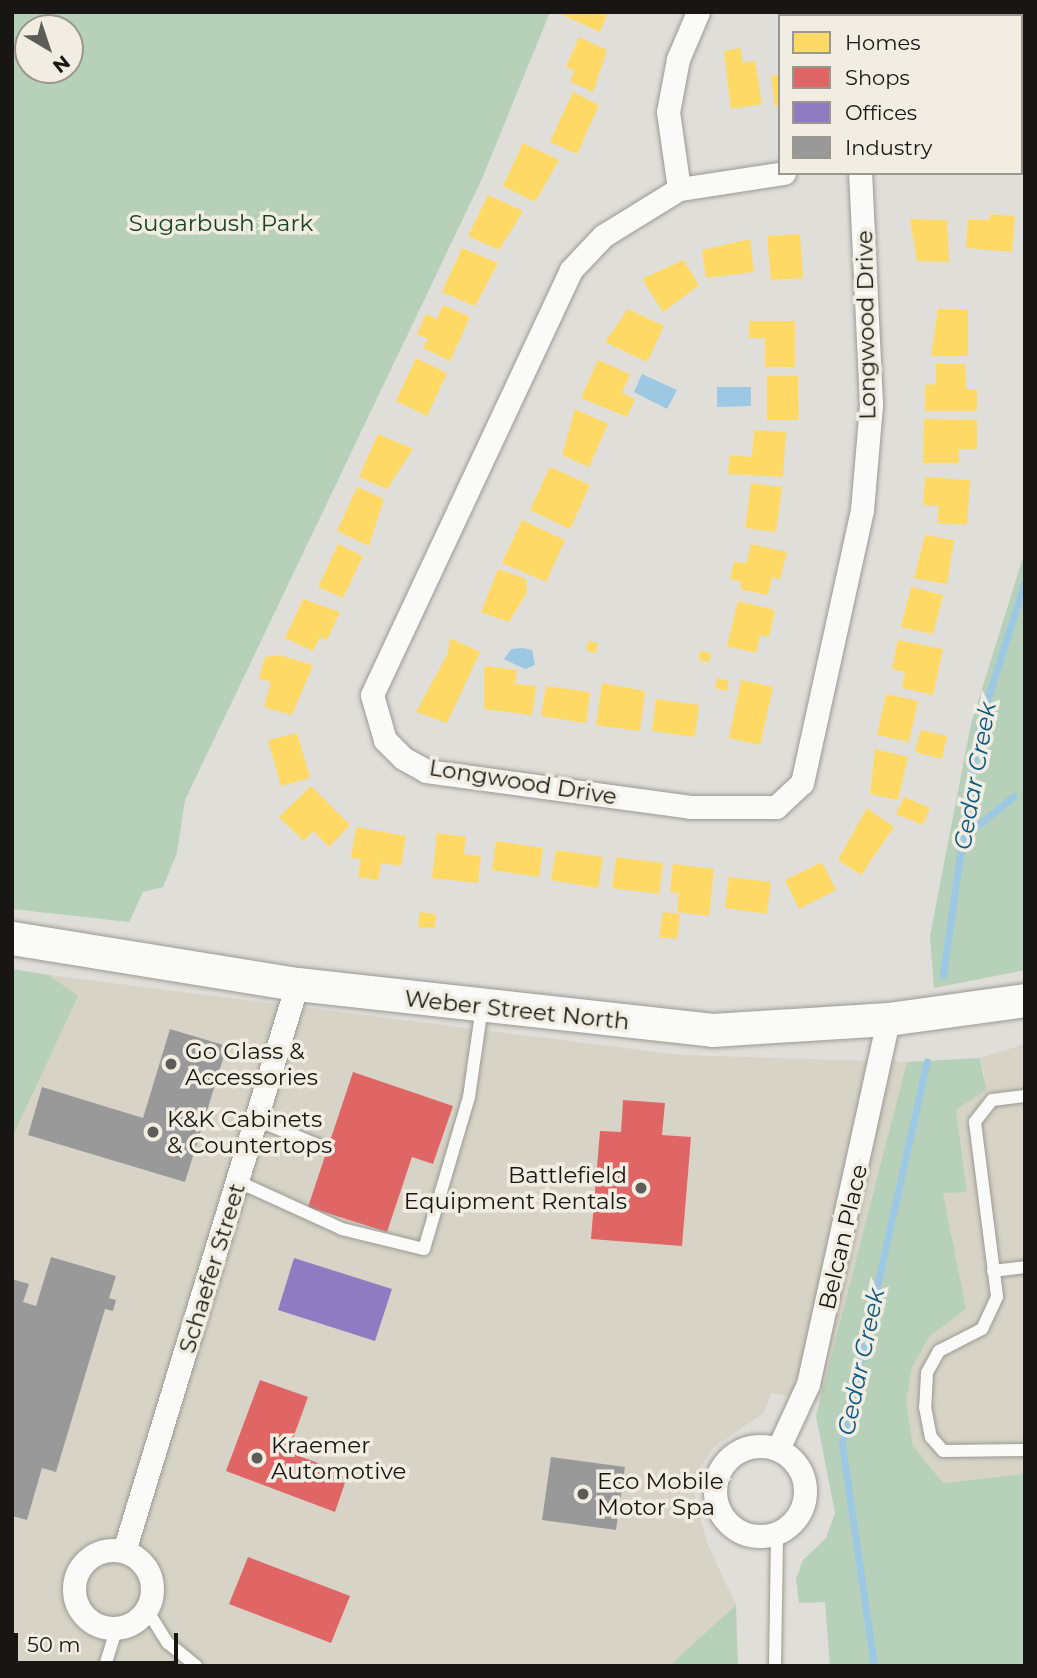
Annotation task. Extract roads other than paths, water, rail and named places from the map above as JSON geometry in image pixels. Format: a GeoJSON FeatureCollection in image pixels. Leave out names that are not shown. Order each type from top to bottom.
{"type":"FeatureCollection","features":[{"type":"Feature","properties":{"kind":"main road","name":"Weber Street North"},"geometry":{"type":"LineString","coordinates":[[12,939],[298,984],[482,1007],[712,1030],[888,1019],[1025,1000]]}},
{"type":"Feature","properties":{"kind":"street"},"geometry":{"type":"LineString","coordinates":[[679,189],[668,112],[678,59],[698,12]]}},
{"type":"Feature","properties":{"kind":"street","name":"Longwood Drive"},"geometry":{"type":"LineString","coordinates":[[778,174],[679,189],[603,236],[571,270],[372,695],[385,740],[426,771],[747,810],[776,807],[802,783],[862,510],[871,404],[860,175]]}},
{"type":"Feature","properties":{"kind":"street","name":"Schaefer Street"},"geometry":{"type":"LineString","coordinates":[[124,1550],[240,1182],[298,984]]}},
{"type":"Feature","properties":{"kind":"street","name":"Belcan Place"},"geometry":{"type":"LineString","coordinates":[[778,1449],[808,1384],[888,1019]]}},
{"type":"Feature","properties":{"kind":"street"},"geometry":{"type":"LineString","coordinates":[[753,1446],[778,1449],[798,1466],[806,1491],[798,1516],[777,1533],[752,1535],[730,1524],[715,1490],[730,1457],[753,1446]]}},
{"type":"Feature","properties":{"kind":"street"},"geometry":{"type":"LineString","coordinates":[[124,1550],[150,1574],[147,1610],[116,1629],[80,1611],[74,1585],[97,1553],[124,1550]]}},
{"type":"Feature","properties":{"kind":"lane"},"geometry":{"type":"LineString","coordinates":[[240,1182],[342,1229],[424,1250],[469,1097],[482,1007]]}},
{"type":"Feature","properties":{"kind":"lane"},"geometry":{"type":"LineString","coordinates":[[1025,1096],[992,1100],[975,1122],[993,1271],[992,1318],[939,1351],[927,1373],[925,1407],[931,1437],[943,1451],[1025,1450]]}},
{"type":"Feature","properties":{"kind":"lane"},"geometry":{"type":"LineString","coordinates":[[257,1121],[320,1146]]}},
{"type":"Feature","properties":{"kind":"lane"},"geometry":{"type":"LineString","coordinates":[[993,1271],[1025,1267]]}},
{"type":"Feature","properties":{"kind":"lane"},"geometry":{"type":"LineString","coordinates":[[775,1666],[777,1533]]}},
{"type":"Feature","properties":{"kind":"lane"},"geometry":{"type":"LineString","coordinates":[[147,1610],[168,1643],[196,1666]]}},
{"type":"Feature","properties":{"kind":"lane"},"geometry":{"type":"LineString","coordinates":[[105,1666],[116,1629]]}},
{"type":"Feature","properties":{"kind":"water"},"geometry":{"type":"Polygon","coordinates":[[[642,374],[677,390],[667,409],[634,392],[642,374]]]}},
{"type":"Feature","properties":{"kind":"water"},"geometry":{"type":"Polygon","coordinates":[[[717,387],[751,387],[751,406],[717,407],[717,387]]]}},
{"type":"Feature","properties":{"kind":"water"},"geometry":{"type":"Polygon","coordinates":[[[511,649],[532,650],[535,665],[525,669],[504,659],[511,649]]]}},
{"type":"Feature","properties":{"kind":"waterway","name":"Cedar Creek"},"geometry":{"type":"LineString","coordinates":[[943,975],[978,729],[1025,581]]}},
{"type":"Feature","properties":{"kind":"waterway"},"geometry":{"type":"LineString","coordinates":[[963,837],[1014,796]]}},
{"type":"Feature","properties":{"kind":"waterway","name":"Cedar Creek"},"geometry":{"type":"LineString","coordinates":[[874,1666],[842,1444],[927,1061]]}},
{"type":"Feature","properties":{"kind":"place","name":"Go Glass & Accessories"},"geometry":{"type":"Point","coordinates":[171,1064]}},
{"type":"Feature","properties":{"kind":"place","name":"K&K Cabinets & Countertops"},"geometry":{"type":"Point","coordinates":[153,1132]}},
{"type":"Feature","properties":{"kind":"place","name":"Battlefield Equipment Rentals"},"geometry":{"type":"Point","coordinates":[641,1188]}},
{"type":"Feature","properties":{"kind":"place","name":"Kraemer Automotive"},"geometry":{"type":"Point","coordinates":[257,1458]}},
{"type":"Feature","properties":{"kind":"place","name":"Eco Mobile Motor Spa"},"geometry":{"type":"Point","coordinates":[583,1494]}},
{"type":"Feature","properties":{"kind":"park label","name":"Sugarbush Park"},"geometry":{"type":"Point","coordinates":[221,223]}}]}
